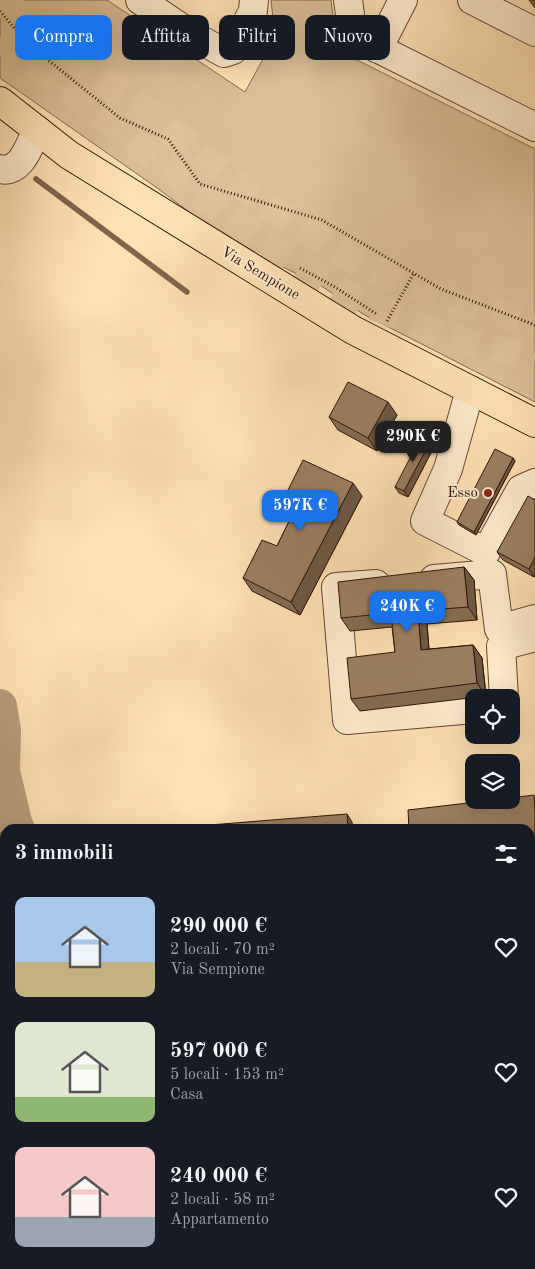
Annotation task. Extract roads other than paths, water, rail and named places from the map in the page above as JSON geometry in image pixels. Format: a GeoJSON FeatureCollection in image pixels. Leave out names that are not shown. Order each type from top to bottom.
{"type":"FeatureCollection","features":[{"type":"Feature","properties":{"kind":"main road","name":"Via Sempione"},"geometry":{"type":"LineString","coordinates":[[0,100],[68,155],[353,330],[535,423]]}},
{"type":"Feature","properties":{"kind":"lane"},"geometry":{"type":"LineString","coordinates":[[140,0],[192,35],[224,53],[233,50],[253,12],[254,0]]}},
{"type":"Feature","properties":{"kind":"lane"},"geometry":{"type":"LineString","coordinates":[[348,0],[350,15]]}},
{"type":"Feature","properties":{"kind":"lane"},"geometry":{"type":"LineString","coordinates":[[390,25],[403,0]]}},
{"type":"Feature","properties":{"kind":"lane"},"geometry":{"type":"LineString","coordinates":[[472,0],[535,32]]}},
{"type":"Feature","properties":{"kind":"lane"},"geometry":{"type":"LineString","coordinates":[[390,55],[535,127]]}},
{"type":"Feature","properties":{"kind":"lane"},"geometry":{"type":"LineString","coordinates":[[0,169],[7,171],[18,165],[37,130]]}},
{"type":"Feature","properties":{"kind":"lane"},"geometry":{"type":"LineString","coordinates":[[470,390],[448,469],[425,521],[486,552],[521,489],[535,483]]}},
{"type":"Feature","properties":{"kind":"lane"},"geometry":{"type":"LineString","coordinates":[[465,710],[347,720],[336,587],[492,574],[499,629],[535,619]]}},
{"type":"Feature","properties":{"kind":"lane"},"geometry":{"type":"LineString","coordinates":[[503,689],[501,646],[535,637]]}},
{"type":"Feature","properties":{"kind":"waterway"},"geometry":{"type":"LineString","coordinates":[[36,179],[187,292]]}},
{"type":"Feature","properties":{"kind":"waterway"},"geometry":{"type":"LineString","coordinates":[[0,706],[4,730],[3,771],[16,824]]}},
{"type":"Feature","properties":{"kind":"tunnel"},"geometry":{"type":"LineString","coordinates":[[0,0],[267,206],[363,265],[461,306],[535,323]]}},
{"type":"Feature","properties":{"kind":"tunnel"},"geometry":{"type":"LineString","coordinates":[[0,37],[256,238],[347,295],[452,338],[535,358]]}},
{"type":"Feature","properties":{"kind":"place","name":"Esso"},"geometry":{"type":"Point","coordinates":[488,493]}}]}
